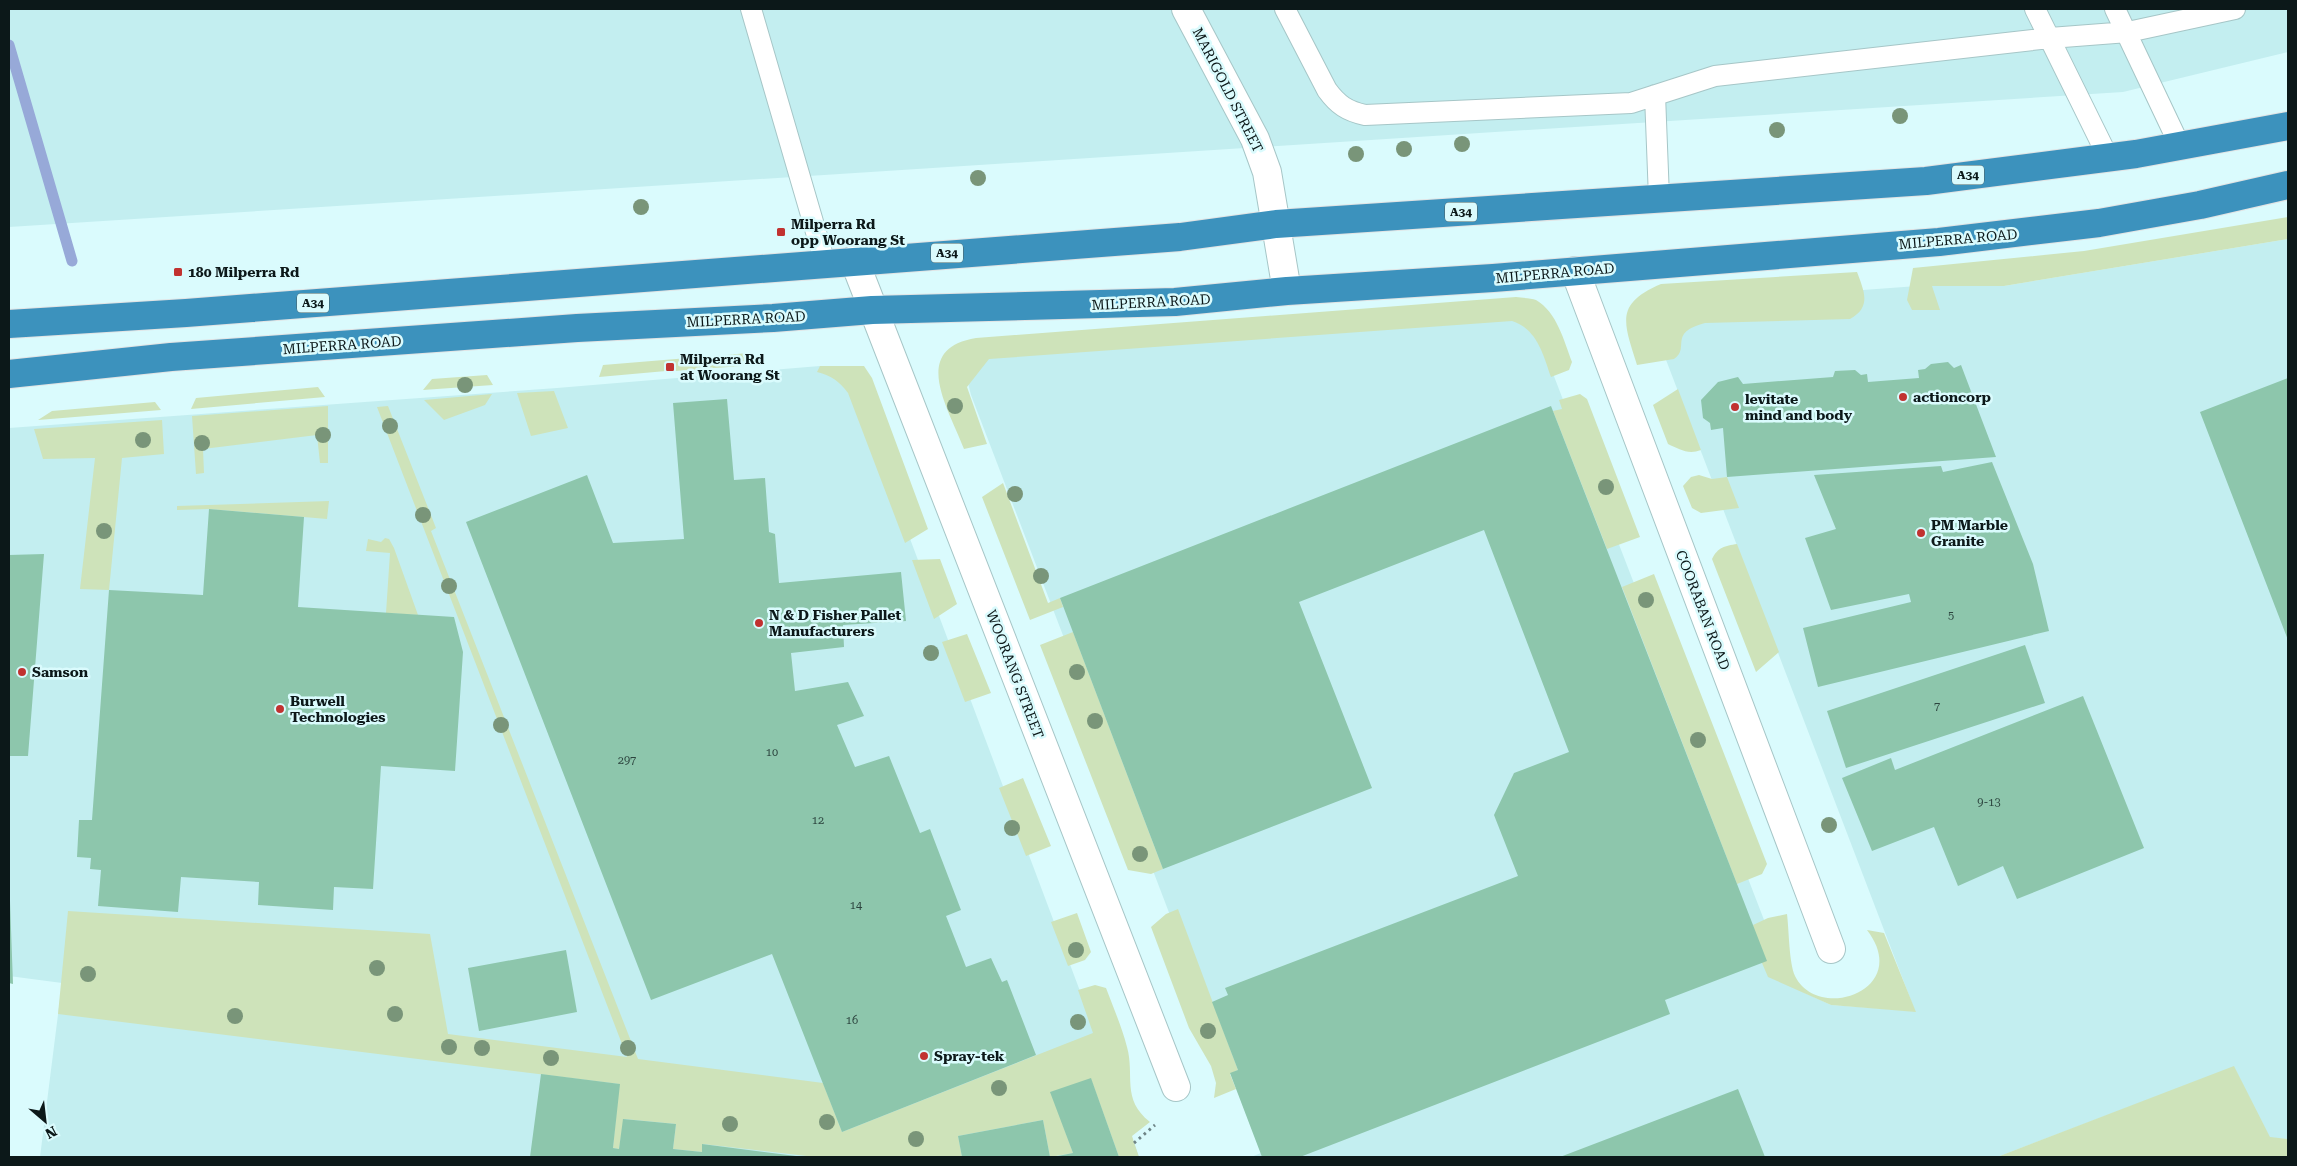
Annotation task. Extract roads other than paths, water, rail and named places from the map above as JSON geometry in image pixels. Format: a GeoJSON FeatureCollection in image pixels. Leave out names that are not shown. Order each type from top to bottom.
{"type":"FeatureCollection","features":[{"type":"Feature","properties":{"kind":"highway","name":"A34"},"geometry":{"type":"LineString","coordinates":[[9,324],[186,313],[854,260],[1201,235],[1276,224],[1926,181],[2108,157],[2288,126]]}},
{"type":"Feature","properties":{"kind":"highway","name":"MILPERRA ROAD"},"geometry":{"type":"LineString","coordinates":[[9,374],[171,357],[567,328],[872,310],[1175,302],[1287,291],[1575,271],[2026,233],[2099,223],[2200,205],[2288,185]]}},
{"type":"Feature","properties":{"kind":"street","name":"MARIGOLD STREET"},"geometry":{"type":"LineString","coordinates":[[1186,9],[1255,139],[1267,172],[1287,291]]}},
{"type":"Feature","properties":{"kind":"street","name":"WOORANG STREET"},"geometry":{"type":"LineString","coordinates":[[854,260],[1176,1087]]}},
{"type":"Feature","properties":{"kind":"street","name":"COORABAN ROAD"},"geometry":{"type":"LineString","coordinates":[[1575,271],[1831,949]]}},
{"type":"Feature","properties":{"kind":"lane"},"geometry":{"type":"LineString","coordinates":[[751,9],[825,263]]}},
{"type":"Feature","properties":{"kind":"lane"},"geometry":{"type":"LineString","coordinates":[[1285,9],[1335,102],[1349,112],[1365,115],[1630,103],[1716,76],[2050,38],[2128,32],[2235,9]]}},
{"type":"Feature","properties":{"kind":"lane"},"geometry":{"type":"LineString","coordinates":[[2035,9],[2108,157]]}},
{"type":"Feature","properties":{"kind":"lane"},"geometry":{"type":"LineString","coordinates":[[2115,9],[2128,32],[2180,146]]}},
{"type":"Feature","properties":{"kind":"lane"},"geometry":{"type":"LineString","coordinates":[[1655,95],[1658,198]]}},
{"type":"Feature","properties":{"kind":"waterway"},"geometry":{"type":"LineString","coordinates":[[9,45],[72,261]]}},
{"type":"Feature","properties":{"kind":"place","name":"Milperra Rd opp Woorang St"},"geometry":{"type":"Point","coordinates":[781,232]}},
{"type":"Feature","properties":{"kind":"place","name":"180 Milperra Rd"},"geometry":{"type":"Point","coordinates":[178,272]}},
{"type":"Feature","properties":{"kind":"place","name":"Milperra Rd at Woorang St"},"geometry":{"type":"Point","coordinates":[670,367]}},
{"type":"Feature","properties":{"kind":"place","name":"actioncorp"},"geometry":{"type":"Point","coordinates":[1903,397]}},
{"type":"Feature","properties":{"kind":"place","name":"levitate mind and body"},"geometry":{"type":"Point","coordinates":[1735,407]}},
{"type":"Feature","properties":{"kind":"place","name":"PM Marble Granite"},"geometry":{"type":"Point","coordinates":[1921,533]}},
{"type":"Feature","properties":{"kind":"place","name":"N & D Fisher Pallet Manufacturers"},"geometry":{"type":"Point","coordinates":[759,623]}},
{"type":"Feature","properties":{"kind":"place","name":"Samson"},"geometry":{"type":"Point","coordinates":[22,672]}},
{"type":"Feature","properties":{"kind":"place","name":"Burwell Technologies"},"geometry":{"type":"Point","coordinates":[280,709]}},
{"type":"Feature","properties":{"kind":"place","name":"Spray-tek"},"geometry":{"type":"Point","coordinates":[924,1056]}}]}
